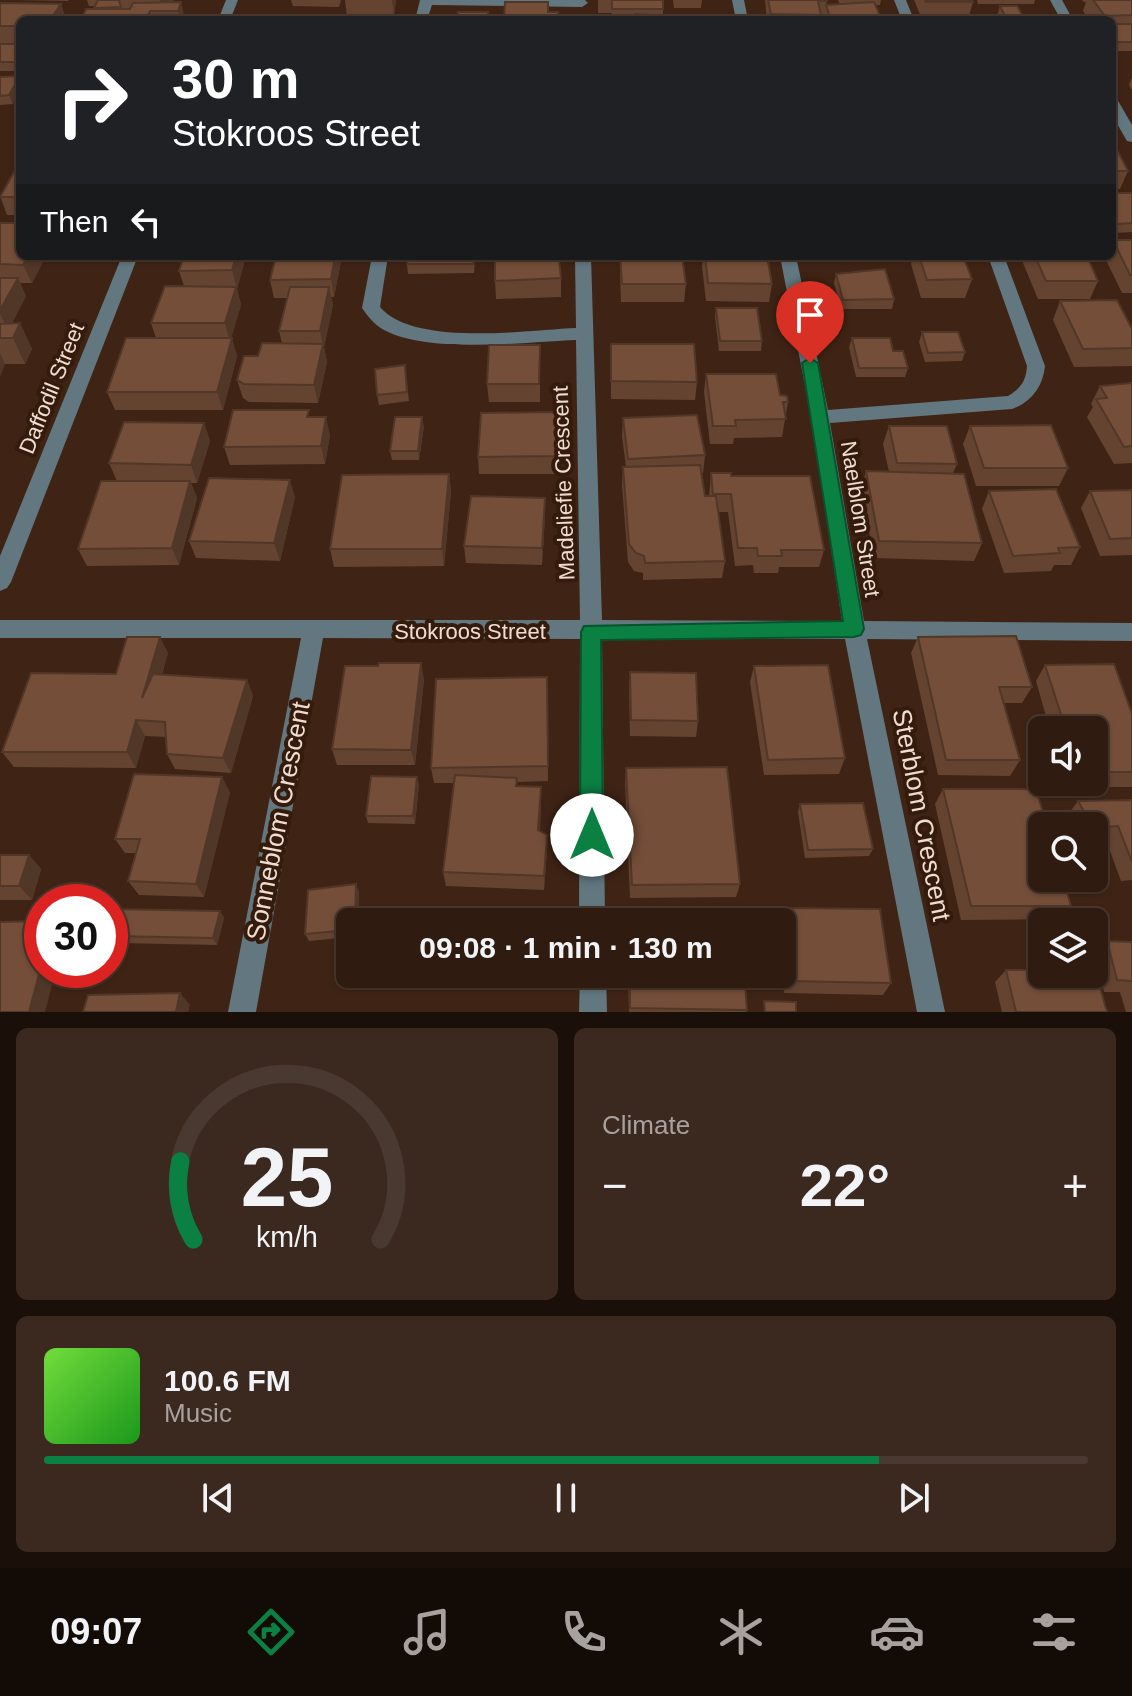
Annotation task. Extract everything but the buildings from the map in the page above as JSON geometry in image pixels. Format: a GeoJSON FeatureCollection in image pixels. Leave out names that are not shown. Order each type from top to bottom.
{"type":"FeatureCollection","features":[{"type":"Feature","properties":{"kind":"street"},"geometry":{"type":"LineString","coordinates":[[426,0],[582,2]]}},
{"type":"Feature","properties":{"kind":"street"},"geometry":{"type":"LineString","coordinates":[[1116,109],[1132,138]]}},
{"type":"Feature","properties":{"kind":"street","name":"Daffodil Street"},"geometry":{"type":"LineString","coordinates":[[0,582],[128,260]]}},
{"type":"Feature","properties":{"kind":"street"},"geometry":{"type":"LineString","coordinates":[[379,260],[371,308],[381,321],[398,330],[435,336],[583,334]]}},
{"type":"Feature","properties":{"kind":"street","name":"Madeliefie Crescent"},"geometry":{"type":"LineString","coordinates":[[583,260],[591,632]]}},
{"type":"Feature","properties":{"kind":"street","name":"Naelblom Street"},"geometry":{"type":"LineString","coordinates":[[789,260],[820,417],[854,629]]}},
{"type":"Feature","properties":{"kind":"street","name":"Naelblom Street"},"geometry":{"type":"LineString","coordinates":[[820,417],[1012,402],[1028,393],[1035,381],[1036,366],[997,260]]}},
{"type":"Feature","properties":{"kind":"street","name":"Stokroos Street"},"geometry":{"type":"LineString","coordinates":[[0,629],[1132,632]]}},
{"type":"Feature","properties":{"kind":"street","name":"Sterblom Crescent"},"geometry":{"type":"LineString","coordinates":[[854,629],[931,1012]]}},
{"type":"Feature","properties":{"kind":"street","name":"Sonneblom Crescent"},"geometry":{"type":"LineString","coordinates":[[242,1012],[314,630]]}},
{"type":"Feature","properties":{"kind":"street"},"geometry":{"type":"LineString","coordinates":[[591,632],[592,908]]}},
{"type":"Feature","properties":{"kind":"street"},"geometry":{"type":"LineString","coordinates":[[593,988],[593,1012]]}},
{"type":"Feature","properties":{"kind":"route"},"geometry":{"type":"LineString","coordinates":[[592,835],[591,632],[854,629],[810,363]]}}]}
